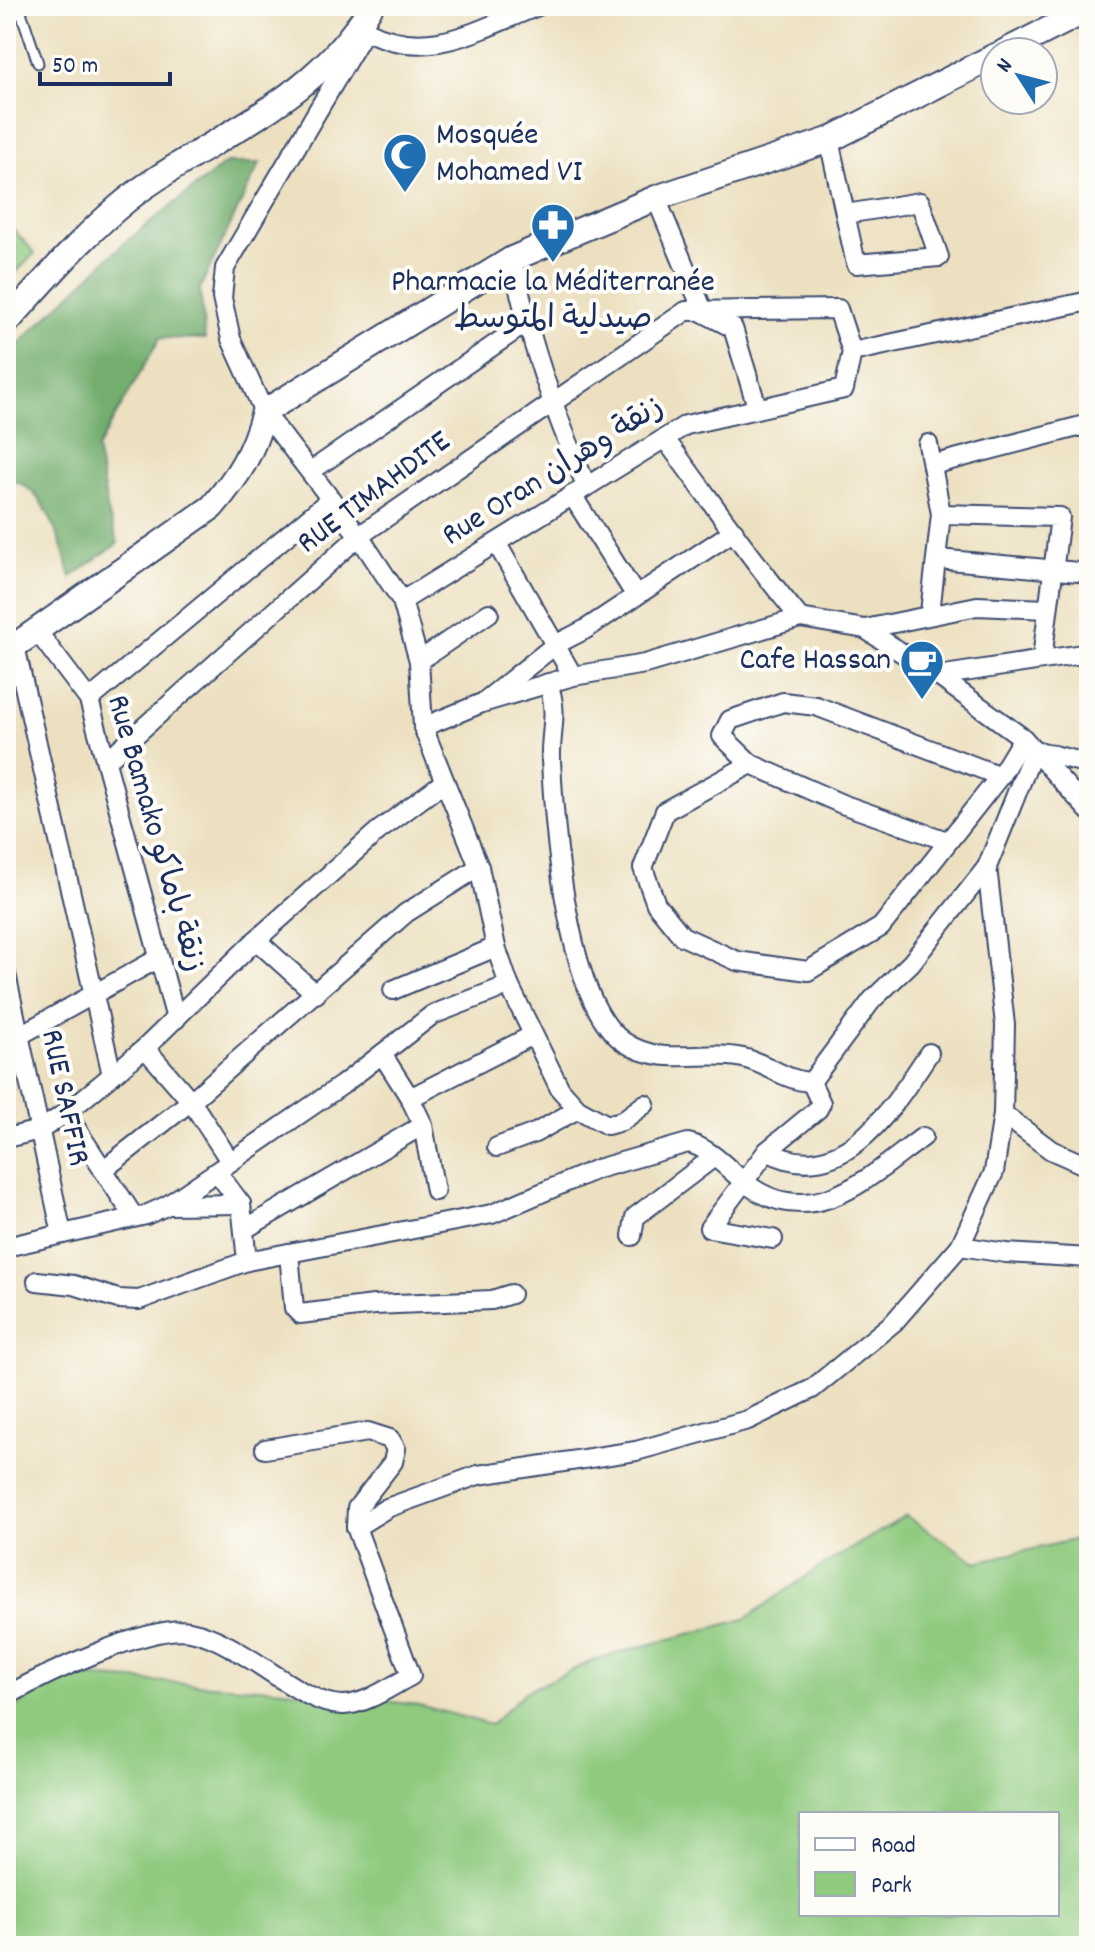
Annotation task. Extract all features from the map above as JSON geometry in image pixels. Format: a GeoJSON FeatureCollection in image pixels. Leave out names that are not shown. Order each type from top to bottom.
{"type":"FeatureCollection","features":[{"type":"Feature","properties":{"kind":"street"},"geometry":{"type":"LineString","coordinates":[[6,10],[17,6]]}},
{"type":"Feature","properties":{"kind":"street"},"geometry":{"type":"LineString","coordinates":[[6,323],[54,270],[138,192],[281,104],[332,63],[336,36],[352,6]]}},
{"type":"Feature","properties":{"kind":"street"},"geometry":{"type":"LineString","coordinates":[[538,6],[439,44],[401,44],[371,14],[332,63],[225,268],[222,298],[231,339],[264,412],[359,536],[402,601],[419,661],[423,727],[479,867],[496,947],[509,985],[560,1089],[578,1109],[607,1125],[622,1121],[645,1104]]}},
{"type":"Feature","properties":{"kind":"street"},"geometry":{"type":"LineString","coordinates":[[1036,36],[1089,9]]}},
{"type":"Feature","properties":{"kind":"street"},"geometry":{"type":"LineString","coordinates":[[112,1075],[11,649],[212,507],[238,477],[253,451],[264,412],[512,259],[656,198],[829,140],[979,64]]}},
{"type":"Feature","properties":{"kind":"street"},"geometry":{"type":"LineString","coordinates":[[829,140],[856,264],[939,257],[920,202],[846,214]]}},
{"type":"Feature","properties":{"kind":"street"},"geometry":{"type":"LineString","coordinates":[[656,198],[704,313],[733,328],[757,407]]}},
{"type":"Feature","properties":{"kind":"street"},"geometry":{"type":"LineString","coordinates":[[512,259],[526,323],[579,490],[636,596]]}},
{"type":"Feature","properties":{"kind":"street"},"geometry":{"type":"LineString","coordinates":[[852,352],[1089,301]]}},
{"type":"Feature","properties":{"kind":"street","name":"RUE TIMAHDITE"},"geometry":{"type":"LineString","coordinates":[[106,761],[359,536],[686,311],[838,309],[852,352]]}},
{"type":"Feature","properties":{"kind":"street"},"geometry":{"type":"LineString","coordinates":[[311,471],[526,323]]}},
{"type":"Feature","properties":{"kind":"street","name":"Rue Oran زنقة وهران"},"geometry":{"type":"LineString","coordinates":[[402,601],[686,425],[844,389],[852,352]]}},
{"type":"Feature","properties":{"kind":"street"},"geometry":{"type":"LineString","coordinates":[[932,465],[1089,424]]}},
{"type":"Feature","properties":{"kind":"street"},"geometry":{"type":"LineString","coordinates":[[665,439],[734,531],[751,561],[800,618]]}},
{"type":"Feature","properties":{"kind":"street"},"geometry":{"type":"LineString","coordinates":[[928,444],[941,514],[930,613]]}},
{"type":"Feature","properties":{"kind":"street"},"geometry":{"type":"LineString","coordinates":[[89,700],[331,499]]}},
{"type":"Feature","properties":{"kind":"street"},"geometry":{"type":"LineString","coordinates":[[941,514],[1060,517],[1042,659]]}},
{"type":"Feature","properties":{"kind":"street"},"geometry":{"type":"LineString","coordinates":[[482,703],[555,645],[734,531]]}},
{"type":"Feature","properties":{"kind":"street"},"geometry":{"type":"LineString","coordinates":[[497,544],[573,676]]}},
{"type":"Feature","properties":{"kind":"street"},"geometry":{"type":"LineString","coordinates":[[938,559],[1089,573]]}},
{"type":"Feature","properties":{"kind":"street"},"geometry":{"type":"LineString","coordinates":[[865,629],[930,613],[977,606],[1047,609]]}},
{"type":"Feature","properties":{"kind":"street"},"geometry":{"type":"LineString","coordinates":[[419,661],[489,613]]}},
{"type":"Feature","properties":{"kind":"street"},"geometry":{"type":"LineString","coordinates":[[423,727],[482,703],[548,683],[645,664],[800,618],[865,629],[938,676],[1028,744],[1089,811]]}},
{"type":"Feature","properties":{"kind":"street","name":"Rue Bamako زنقة باماكو"},"geometry":{"type":"LineString","coordinates":[[37,631],[89,700],[176,1019]]}},
{"type":"Feature","properties":{"kind":"street"},"geometry":{"type":"LineString","coordinates":[[938,676],[1089,653]]}},
{"type":"Feature","properties":{"kind":"street"},"geometry":{"type":"LineString","coordinates":[[548,683],[556,706],[550,739],[554,827],[584,984],[602,1020],[625,1043],[673,1059],[743,1058],[796,1082],[811,1082]]}},
{"type":"Feature","properties":{"kind":"street"},"geometry":{"type":"LineString","coordinates":[[947,841],[842,804],[751,764],[722,736],[730,720],[783,702],[816,706],[1000,776]]}},
{"type":"Feature","properties":{"kind":"street"},"geometry":{"type":"LineString","coordinates":[[1028,744],[1089,764]]}},
{"type":"Feature","properties":{"kind":"street"},"geometry":{"type":"LineString","coordinates":[[751,764],[665,811],[643,868],[656,904],[682,936],[737,961],[808,971],[842,954],[881,927],[947,841],[1028,744]]}},
{"type":"Feature","properties":{"kind":"street"},"geometry":{"type":"LineString","coordinates":[[811,1082],[872,1000],[911,963],[987,867],[1028,744]]}},
{"type":"Feature","properties":{"kind":"street"},"geometry":{"type":"LineString","coordinates":[[6,1138],[40,1130],[66,1113],[145,1048],[256,940],[377,832],[444,782]]}},
{"type":"Feature","properties":{"kind":"street"},"geometry":{"type":"LineString","coordinates":[[103,1170],[191,1101],[406,913],[479,867]]}},
{"type":"Feature","properties":{"kind":"street"},"geometry":{"type":"LineString","coordinates":[[356,1527],[387,1508],[478,1475],[636,1451],[761,1414],[812,1389],[894,1322],[960,1246],[994,1172],[1003,1114],[1005,1025],[987,867]]}},
{"type":"Feature","properties":{"kind":"street"},"geometry":{"type":"LineString","coordinates":[[256,940],[316,994]]}},
{"type":"Feature","properties":{"kind":"street"},"geometry":{"type":"LineString","coordinates":[[393,990],[496,947]]}},
{"type":"Feature","properties":{"kind":"street"},"geometry":{"type":"LineString","coordinates":[[13,1039],[159,958]]}},
{"type":"Feature","properties":{"kind":"street","name":"RUE SAFFIR"},"geometry":{"type":"LineString","coordinates":[[6,974],[13,1039],[40,1130],[62,1234]]}},
{"type":"Feature","properties":{"kind":"street"},"geometry":{"type":"LineString","coordinates":[[6,1247],[134,1217],[168,1205],[382,1054],[432,1015],[509,985]]}},
{"type":"Feature","properties":{"kind":"street"},"geometry":{"type":"LineString","coordinates":[[410,1098],[533,1035]]}},
{"type":"Feature","properties":{"kind":"street"},"geometry":{"type":"LineString","coordinates":[[145,1048],[191,1101],[224,1167],[241,1204],[247,1261]]}},
{"type":"Feature","properties":{"kind":"street"},"geometry":{"type":"LineString","coordinates":[[767,1151],[798,1164],[843,1152],[868,1134],[893,1106],[929,1053]]}},
{"type":"Feature","properties":{"kind":"street"},"geometry":{"type":"LineString","coordinates":[[382,1054],[423,1125],[435,1191]]}},
{"type":"Feature","properties":{"kind":"street"},"geometry":{"type":"LineString","coordinates":[[773,1239],[709,1228],[742,1180],[767,1151],[818,1109],[821,1103],[811,1082]]}},
{"type":"Feature","properties":{"kind":"street"},"geometry":{"type":"LineString","coordinates":[[497,1147],[535,1133],[578,1109]]}},
{"type":"Feature","properties":{"kind":"street"},"geometry":{"type":"LineString","coordinates":[[66,1113],[134,1217]]}},
{"type":"Feature","properties":{"kind":"street"},"geometry":{"type":"LineString","coordinates":[[1003,1114],[1051,1150],[1089,1167]]}},
{"type":"Feature","properties":{"kind":"street"},"geometry":{"type":"LineString","coordinates":[[245,1229],[423,1125]]}},
{"type":"Feature","properties":{"kind":"street"},"geometry":{"type":"LineString","coordinates":[[37,1281],[74,1285],[118,1299],[139,1300],[247,1261],[492,1214],[597,1169],[688,1143],[702,1146],[754,1189],[802,1205],[844,1195],[923,1137]]}},
{"type":"Feature","properties":{"kind":"street"},"geometry":{"type":"LineString","coordinates":[[632,1236],[635,1217],[714,1157]]}},
{"type":"Feature","properties":{"kind":"street"},"geometry":{"type":"LineString","coordinates":[[168,1205],[241,1204]]}},
{"type":"Feature","properties":{"kind":"street"},"geometry":{"type":"LineString","coordinates":[[960,1246],[1006,1253],[1089,1258]]}},
{"type":"Feature","properties":{"kind":"street"},"geometry":{"type":"LineString","coordinates":[[289,1253],[294,1308],[300,1314],[374,1305],[492,1300],[511,1294]]}},
{"type":"Feature","properties":{"kind":"street"},"geometry":{"type":"LineString","coordinates":[[6,1696],[56,1668],[136,1640],[188,1630],[233,1645],[317,1700],[343,1705],[364,1701],[411,1676],[356,1527],[357,1508],[393,1462],[396,1449],[390,1439],[368,1432],[265,1449]]}},
{"type":"Feature","properties":{"kind":"lane"},"geometry":{"type":"LineString","coordinates":[[17,6],[38,63]]}},
{"type":"Feature","properties":{"kind":"green space"},"geometry":{"type":"Polygon","coordinates":[[[226,163],[260,163],[200,288],[205,339],[160,338],[97,449],[108,513],[118,543],[71,577],[57,533],[42,504],[20,483],[6,479],[6,356],[124,243],[226,163]]]}},
{"type":"Feature","properties":{"kind":"green space"},"geometry":{"type":"Polygon","coordinates":[[[6,222],[35,253],[6,283],[6,222]]]}},
{"type":"Feature","properties":{"kind":"green space"},"geometry":{"type":"Polygon","coordinates":[[[906,1516],[976,1562],[1073,1540],[1089,1544],[1089,1946],[6,1946],[6,1712],[68,1676],[275,1689],[419,1705],[491,1725],[525,1692],[596,1659],[745,1619],[817,1569],[906,1516]]]}},
{"type":"Feature","properties":{"kind":"place","name":"Mosquée Mohamed VI"},"geometry":{"type":"Point","coordinates":[405,194]}},
{"type":"Feature","properties":{"kind":"place","name":"Pharmacie la Méditerranée صيدلية المتوسط"},"geometry":{"type":"Point","coordinates":[553,264]}},
{"type":"Feature","properties":{"kind":"place","name":"Cafe Hassan"},"geometry":{"type":"Point","coordinates":[922,701]}}]}
